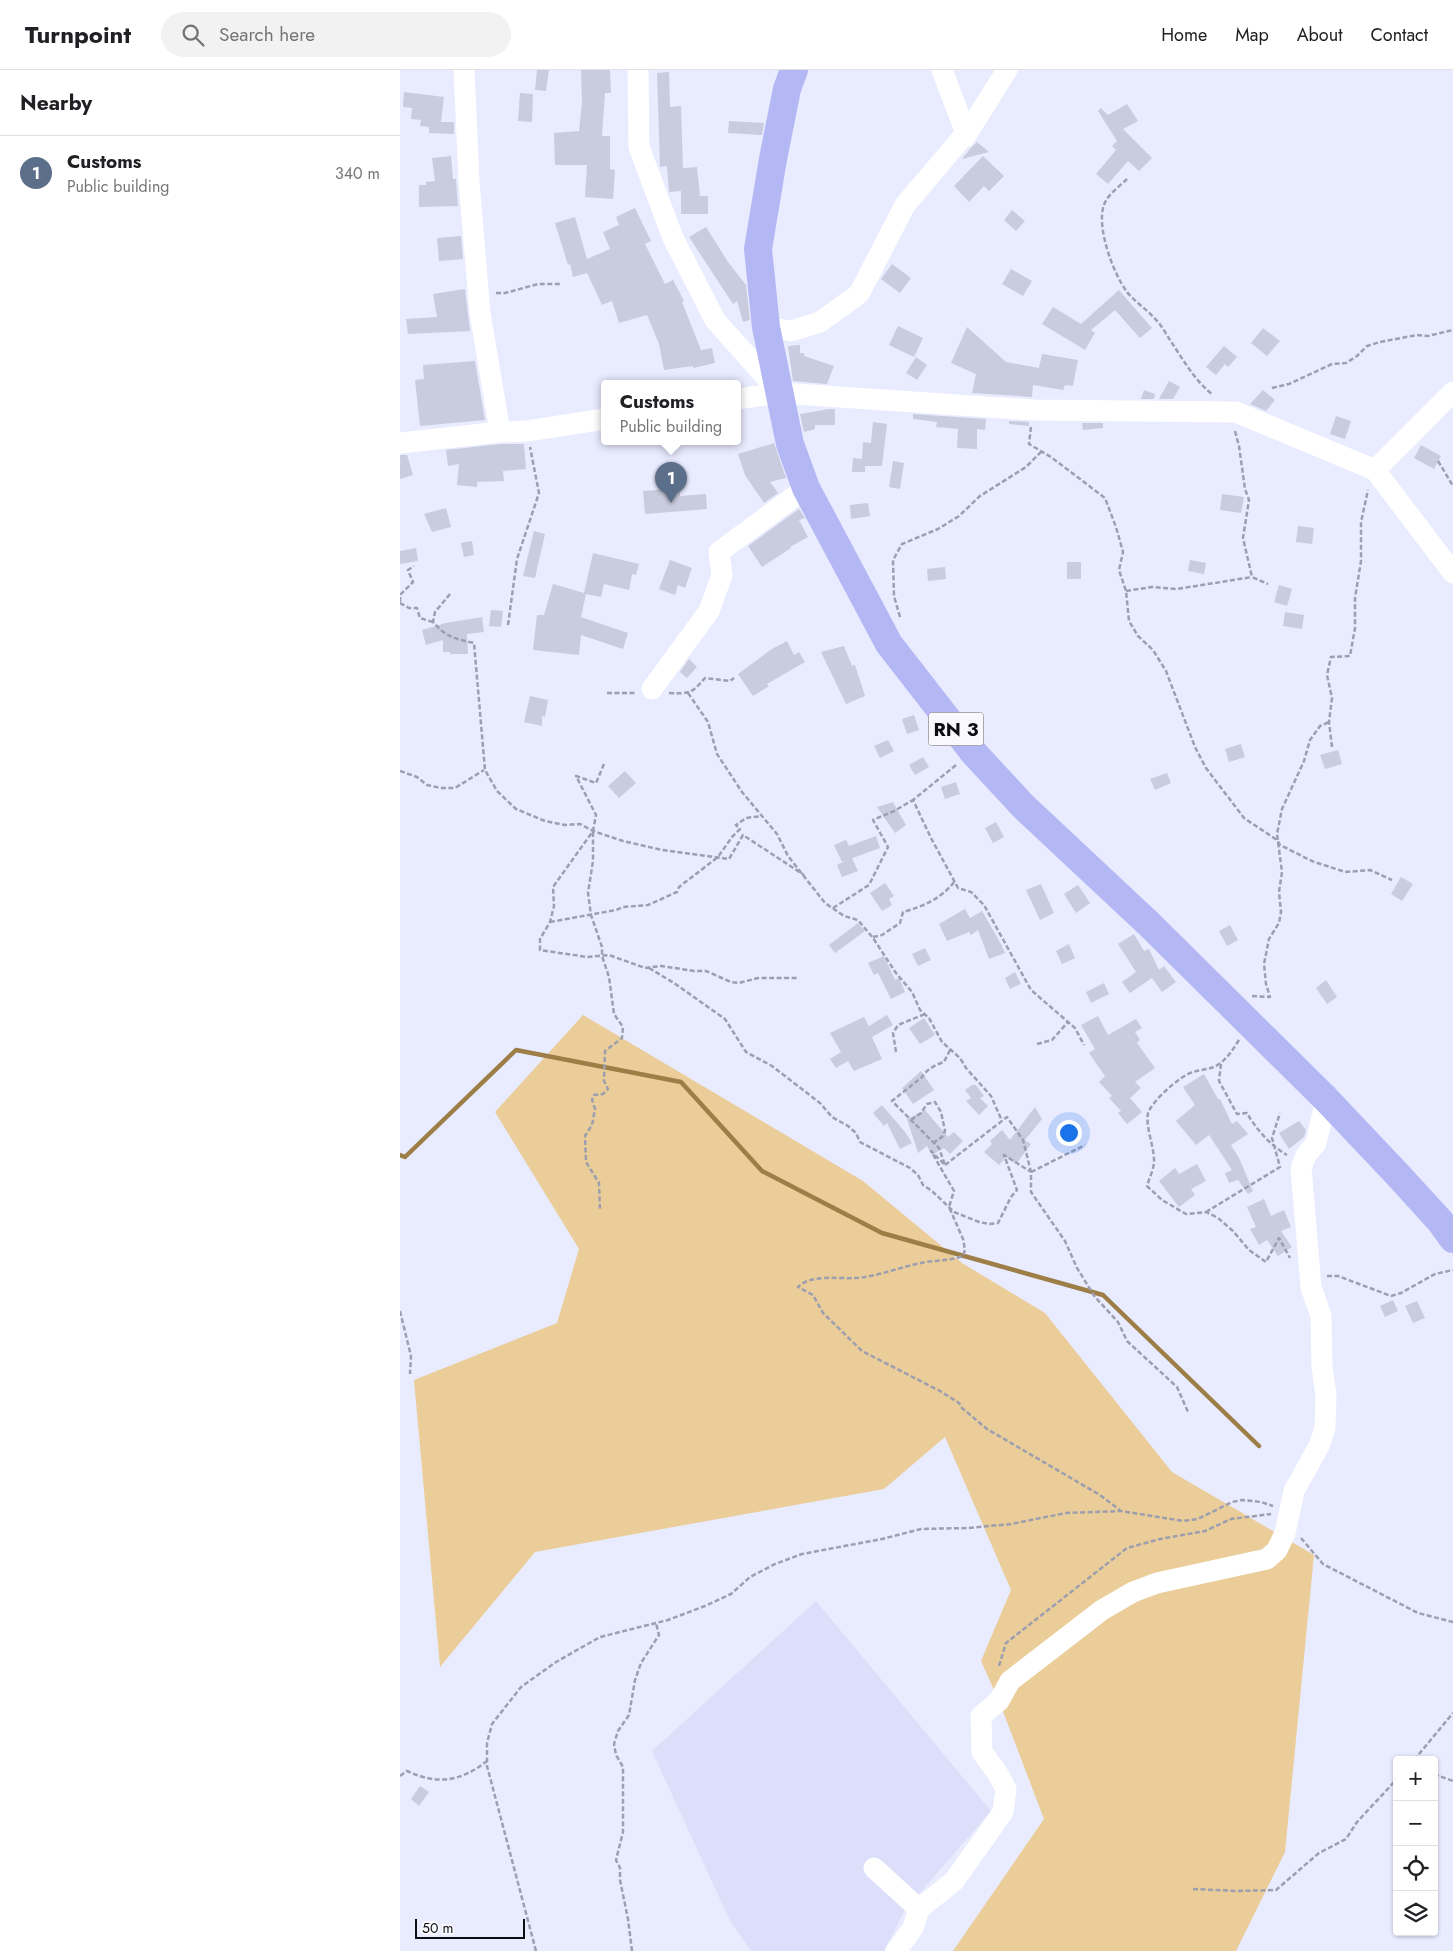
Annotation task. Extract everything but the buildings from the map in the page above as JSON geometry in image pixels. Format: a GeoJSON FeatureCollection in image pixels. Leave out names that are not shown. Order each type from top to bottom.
{"type":"FeatureCollection","features":[{"type":"Feature","properties":{"kind":"highway","name":"RN 3"},"geometry":{"type":"LineString","coordinates":[[794,70],[775,150],[758,249],[766,327],[790,444],[806,488],[889,644],[973,752],[1023,806],[1149,924],[1326,1099],[1404,1181],[1440,1221],[1453,1239]]}},
{"type":"Feature","properties":{"kind":"street"},"geometry":{"type":"LineString","coordinates":[[464,70],[469,181],[480,314],[500,432]]}},
{"type":"Feature","properties":{"kind":"street"},"geometry":{"type":"LineString","coordinates":[[638,70],[639,147],[673,238],[715,320],[780,393]]}},
{"type":"Feature","properties":{"kind":"street"},"geometry":{"type":"LineString","coordinates":[[942,70],[966,133],[965,137]]}},
{"type":"Feature","properties":{"kind":"street"},"geometry":{"type":"LineString","coordinates":[[766,327],[791,331],[820,322],[859,294],[905,204],[965,137],[1007,70]]}},
{"type":"Feature","properties":{"kind":"street"},"geometry":{"type":"LineString","coordinates":[[1375,470],[1453,392]]}},
{"type":"Feature","properties":{"kind":"street"},"geometry":{"type":"LineString","coordinates":[[741,398],[780,393],[1034,410],[1236,412],[1375,470],[1453,573]]}},
{"type":"Feature","properties":{"kind":"street"},"geometry":{"type":"LineString","coordinates":[[400,443],[500,432],[527,431],[601,420]]}},
{"type":"Feature","properties":{"kind":"street"},"geometry":{"type":"LineString","coordinates":[[652,689],[709,612],[722,575],[719,552],[806,488]]}},
{"type":"Feature","properties":{"kind":"street"},"geometry":{"type":"LineString","coordinates":[[896,1951],[913,1928],[920,1909],[954,1881],[1003,1812],[1006,1789],[982,1752],[981,1716],[999,1701],[1010,1681],[1102,1610],[1133,1592],[1158,1583],[1267,1558],[1277,1550],[1285,1533],[1294,1491],[1319,1446],[1325,1428],[1326,1396],[1322,1366],[1321,1316],[1311,1286],[1302,1168],[1306,1155],[1316,1143],[1326,1099]]}},
{"type":"Feature","properties":{"kind":"street"},"geometry":{"type":"LineString","coordinates":[[874,1868],[920,1909]]}},
{"type":"Feature","properties":{"kind":"path"},"geometry":{"type":"LineString","coordinates":[[1127,179],[1104,204],[1102,224],[1107,248],[1114,269],[1126,290],[1139,306],[1157,320],[1206,389],[1236,412],[1235,434],[1239,446],[1245,489],[1249,500],[1243,538],[1252,578]]}},
{"type":"Feature","properties":{"kind":"path"},"geometry":{"type":"LineString","coordinates":[[479,292],[506,293],[538,284],[562,284]]}},
{"type":"Feature","properties":{"kind":"path"},"geometry":{"type":"LineString","coordinates":[[1272,388],[1289,384],[1332,364],[1346,362],[1357,356],[1367,346],[1417,335],[1428,336],[1453,330]]}},
{"type":"Feature","properties":{"kind":"path"},"geometry":{"type":"LineString","coordinates":[[1034,410],[1029,444],[1042,451],[1105,498],[1123,552],[1119,570],[1126,591],[1129,621],[1138,636],[1153,650],[1166,671],[1195,747],[1206,768],[1244,818],[1277,840],[1280,845],[1314,862],[1345,872],[1370,870],[1392,880]]}},
{"type":"Feature","properties":{"kind":"path"},"geometry":{"type":"LineString","coordinates":[[508,625],[517,559],[539,493],[527,431]]}},
{"type":"Feature","properties":{"kind":"path"},"geometry":{"type":"LineString","coordinates":[[889,644],[903,630],[894,596],[893,560],[902,544],[938,528],[959,516],[980,496],[1026,467],[1042,451]]}},
{"type":"Feature","properties":{"kind":"path"},"geometry":{"type":"LineString","coordinates":[[1438,461],[1453,486]]}},
{"type":"Feature","properties":{"kind":"path"},"geometry":{"type":"LineString","coordinates":[[1332,747],[1329,722],[1332,698],[1328,675],[1331,657],[1350,656],[1355,628],[1355,598],[1361,561],[1360,522],[1375,470]]}},
{"type":"Feature","properties":{"kind":"path"},"geometry":{"type":"LineString","coordinates":[[414,566],[408,570],[413,582],[400,595],[400,603],[409,608],[417,608],[420,618],[433,622],[442,634],[457,640],[474,643],[485,770],[497,791],[516,809],[545,821],[565,825],[580,824],[592,831],[662,850],[718,857],[730,858],[743,834],[804,876]]}},
{"type":"Feature","properties":{"kind":"path"},"geometry":{"type":"LineString","coordinates":[[1126,591],[1152,586],[1177,590],[1252,578],[1268,584]]}},
{"type":"Feature","properties":{"kind":"path"},"geometry":{"type":"LineString","coordinates":[[433,622],[435,612],[450,594]]}},
{"type":"Feature","properties":{"kind":"path"},"geometry":{"type":"LineString","coordinates":[[688,693],[708,722],[717,754],[742,792],[777,834],[788,856],[825,903],[844,916],[858,920],[873,938],[896,973],[912,992],[920,1010],[933,1024],[942,1042],[960,1058],[966,1068],[991,1096],[1002,1121]]}},
{"type":"Feature","properties":{"kind":"path"},"geometry":{"type":"LineString","coordinates":[[1220,994],[1270,997],[1266,984],[1264,964],[1270,940],[1279,923],[1281,912],[1279,892],[1282,872],[1281,854],[1277,840],[1282,809],[1298,776],[1310,740],[1320,726],[1329,722]]}},
{"type":"Feature","properties":{"kind":"path"},"geometry":{"type":"LineString","coordinates":[[833,908],[869,885],[888,847],[873,820],[913,800],[973,752]]}},
{"type":"Feature","properties":{"kind":"path"},"geometry":{"type":"LineString","coordinates":[[600,1211],[599,1183],[586,1162],[585,1136],[592,1125],[595,1109],[592,1100],[594,1095],[603,1094],[608,1089],[604,1081],[605,1051],[622,1038],[623,1027],[614,1014],[609,977],[602,956],[602,947],[591,915],[588,893],[593,861],[592,831],[596,815],[576,776],[596,783],[604,764]]}},
{"type":"Feature","properties":{"kind":"path"},"geometry":{"type":"LineString","coordinates":[[400,771],[417,777],[427,785],[455,788],[485,770]]}},
{"type":"Feature","properties":{"kind":"path"},"geometry":{"type":"LineString","coordinates":[[913,800],[958,888],[971,892],[984,905],[1030,990],[1075,1028],[1084,1045]]}},
{"type":"Feature","properties":{"kind":"path"},"geometry":{"type":"LineString","coordinates":[[550,922],[616,910],[623,907],[648,905],[677,892],[679,887],[718,857],[740,829],[736,825],[746,818],[762,816]]}},
{"type":"Feature","properties":{"kind":"path"},"geometry":{"type":"LineString","coordinates":[[592,831],[553,888],[554,906],[550,922],[540,939],[540,950],[586,957],[610,955],[648,968],[674,983],[725,1019],[746,1052],[772,1066],[795,1083],[820,1103],[832,1117],[852,1130],[860,1142],[910,1168],[918,1175],[923,1185],[964,1217],[988,1224],[998,1223],[1011,1197],[1017,1190],[1004,1154],[1031,1172]]}},
{"type":"Feature","properties":{"kind":"path"},"geometry":{"type":"LineString","coordinates":[[873,938],[882,935],[900,923],[903,912],[935,900],[955,882]]}},
{"type":"Feature","properties":{"kind":"path"},"geometry":{"type":"LineString","coordinates":[[648,968],[661,966],[706,971],[731,982],[739,983],[758,978],[797,978]]}},
{"type":"Feature","properties":{"kind":"path"},"geometry":{"type":"LineString","coordinates":[[896,1052],[893,1033],[898,1025],[925,1014]]}},
{"type":"Feature","properties":{"kind":"path"},"geometry":{"type":"LineString","coordinates":[[1246,1020],[1230,1055],[1204,1071],[1192,1072],[1179,1080],[1151,1108],[1148,1114],[1154,1164],[1147,1186],[1162,1200],[1186,1214],[1206,1212],[1280,1167],[1272,1138],[1280,1113]]}},
{"type":"Feature","properties":{"kind":"path"},"geometry":{"type":"LineString","coordinates":[[1037,1044],[1052,1040],[1068,1022]]}},
{"type":"Feature","properties":{"kind":"path"},"geometry":{"type":"LineString","coordinates":[[946,1165],[939,1148],[892,1101],[922,1077],[925,1072],[944,1062],[950,1050]]}},
{"type":"Feature","properties":{"kind":"path"},"geometry":{"type":"LineString","coordinates":[[1221,1062],[1219,1081],[1228,1101],[1237,1114],[1247,1112],[1252,1122],[1275,1148],[1292,1158],[1302,1168]]}},
{"type":"Feature","properties":{"kind":"path"},"geometry":{"type":"LineString","coordinates":[[912,1120],[921,1113],[927,1104],[935,1102],[941,1112],[945,1131],[942,1138],[933,1143]]}},
{"type":"Feature","properties":{"kind":"path"},"geometry":{"type":"LineString","coordinates":[[946,1165],[1006,1117],[1023,1140],[1031,1172],[1031,1192],[1065,1241],[1077,1268],[1095,1298],[1118,1322],[1127,1340],[1177,1387],[1188,1412]]}},
{"type":"Feature","properties":{"kind":"path"},"geometry":{"type":"LineString","coordinates":[[1031,1172],[1085,1145]]}},
{"type":"Feature","properties":{"kind":"path"},"geometry":{"type":"LineString","coordinates":[[946,1165],[931,1151],[954,1191],[949,1207],[959,1228],[964,1245],[963,1256],[951,1261],[928,1262],[855,1278],[803,1282],[798,1287],[812,1295],[823,1313],[862,1351],[940,1391],[959,1403],[962,1408],[987,1428],[1100,1495],[1121,1512]]}},
{"type":"Feature","properties":{"kind":"path"},"geometry":{"type":"LineString","coordinates":[[1206,1212],[1218,1218],[1233,1231],[1249,1250],[1266,1262],[1279,1238],[1292,1262]]}},
{"type":"Feature","properties":{"kind":"path"},"geometry":{"type":"LineString","coordinates":[[1311,1286],[1325,1275],[1338,1276],[1391,1296],[1401,1293],[1435,1274],[1453,1270]]}},
{"type":"Feature","properties":{"kind":"path"},"geometry":{"type":"LineString","coordinates":[[400,1311],[411,1356],[410,1374]]}},
{"type":"Feature","properties":{"kind":"path"},"geometry":{"type":"LineString","coordinates":[[536,1951],[487,1762],[487,1743],[492,1724],[521,1687],[556,1662],[600,1637],[656,1623],[706,1606],[731,1594],[750,1577],[775,1564],[802,1554],[882,1539],[921,1529],[968,1528],[1011,1524],[1066,1513],[1121,1512],[1183,1520],[1198,1518],[1232,1502],[1242,1500],[1261,1502],[1290,1513],[1303,1541],[1323,1564],[1418,1613],[1453,1622]]}},
{"type":"Feature","properties":{"kind":"path"},"geometry":{"type":"LineString","coordinates":[[999,1667],[1006,1643],[1127,1548],[1160,1539],[1205,1531],[1231,1519],[1258,1514],[1290,1513]]}},
{"type":"Feature","properties":{"kind":"path"},"geometry":{"type":"LineString","coordinates":[[632,1951],[620,1880],[620,1868],[616,1860],[623,1832],[623,1767],[616,1755],[614,1744],[618,1731],[629,1715],[635,1680],[641,1663],[659,1635],[656,1623]]}},
{"type":"Feature","properties":{"kind":"path"},"geometry":{"type":"LineString","coordinates":[[1417,1756],[1453,1713]]}},
{"type":"Feature","properties":{"kind":"path"},"geometry":{"type":"LineString","coordinates":[[400,1776],[407,1771],[440,1781],[474,1771],[487,1762]]}},
{"type":"Feature","properties":{"kind":"path"},"geometry":{"type":"LineString","coordinates":[[1438,1775],[1453,1781]]}},
{"type":"Feature","properties":{"kind":"path"},"geometry":{"type":"LineString","coordinates":[[1193,1890],[1276,1890],[1319,1854],[1346,1839],[1357,1822],[1393,1783]]}},
{"type":"Feature","properties":{"kind":"shaded area"},"geometry":{"type":"Polygon","coordinates":[[[583,1015],[863,1181],[962,1263],[1045,1313],[1172,1472],[1314,1555],[1285,1852],[1236,1951],[953,1951],[1044,1819],[999,1701],[981,1661],[1011,1590],[945,1437],[884,1489],[535,1552],[440,1667],[414,1380],[557,1323],[579,1249],[495,1112],[583,1015]]]}},
{"type":"Feature","properties":{"kind":"shaded area"},"geometry":{"type":"Polygon","coordinates":[[[816,1601],[991,1811],[905,1910],[884,1951],[751,1951],[730,1921],[652,1751],[816,1601]]]}},
{"type":"Feature","properties":{"kind":"waterway"},"geometry":{"type":"LineString","coordinates":[[400,1155],[405,1157],[516,1050],[681,1082],[762,1171],[882,1233],[1103,1295],[1259,1446]]}},
{"type":"Feature","properties":{"kind":"place","name":"Customs"},"geometry":{"type":"Point","coordinates":[671,503]}}]}
